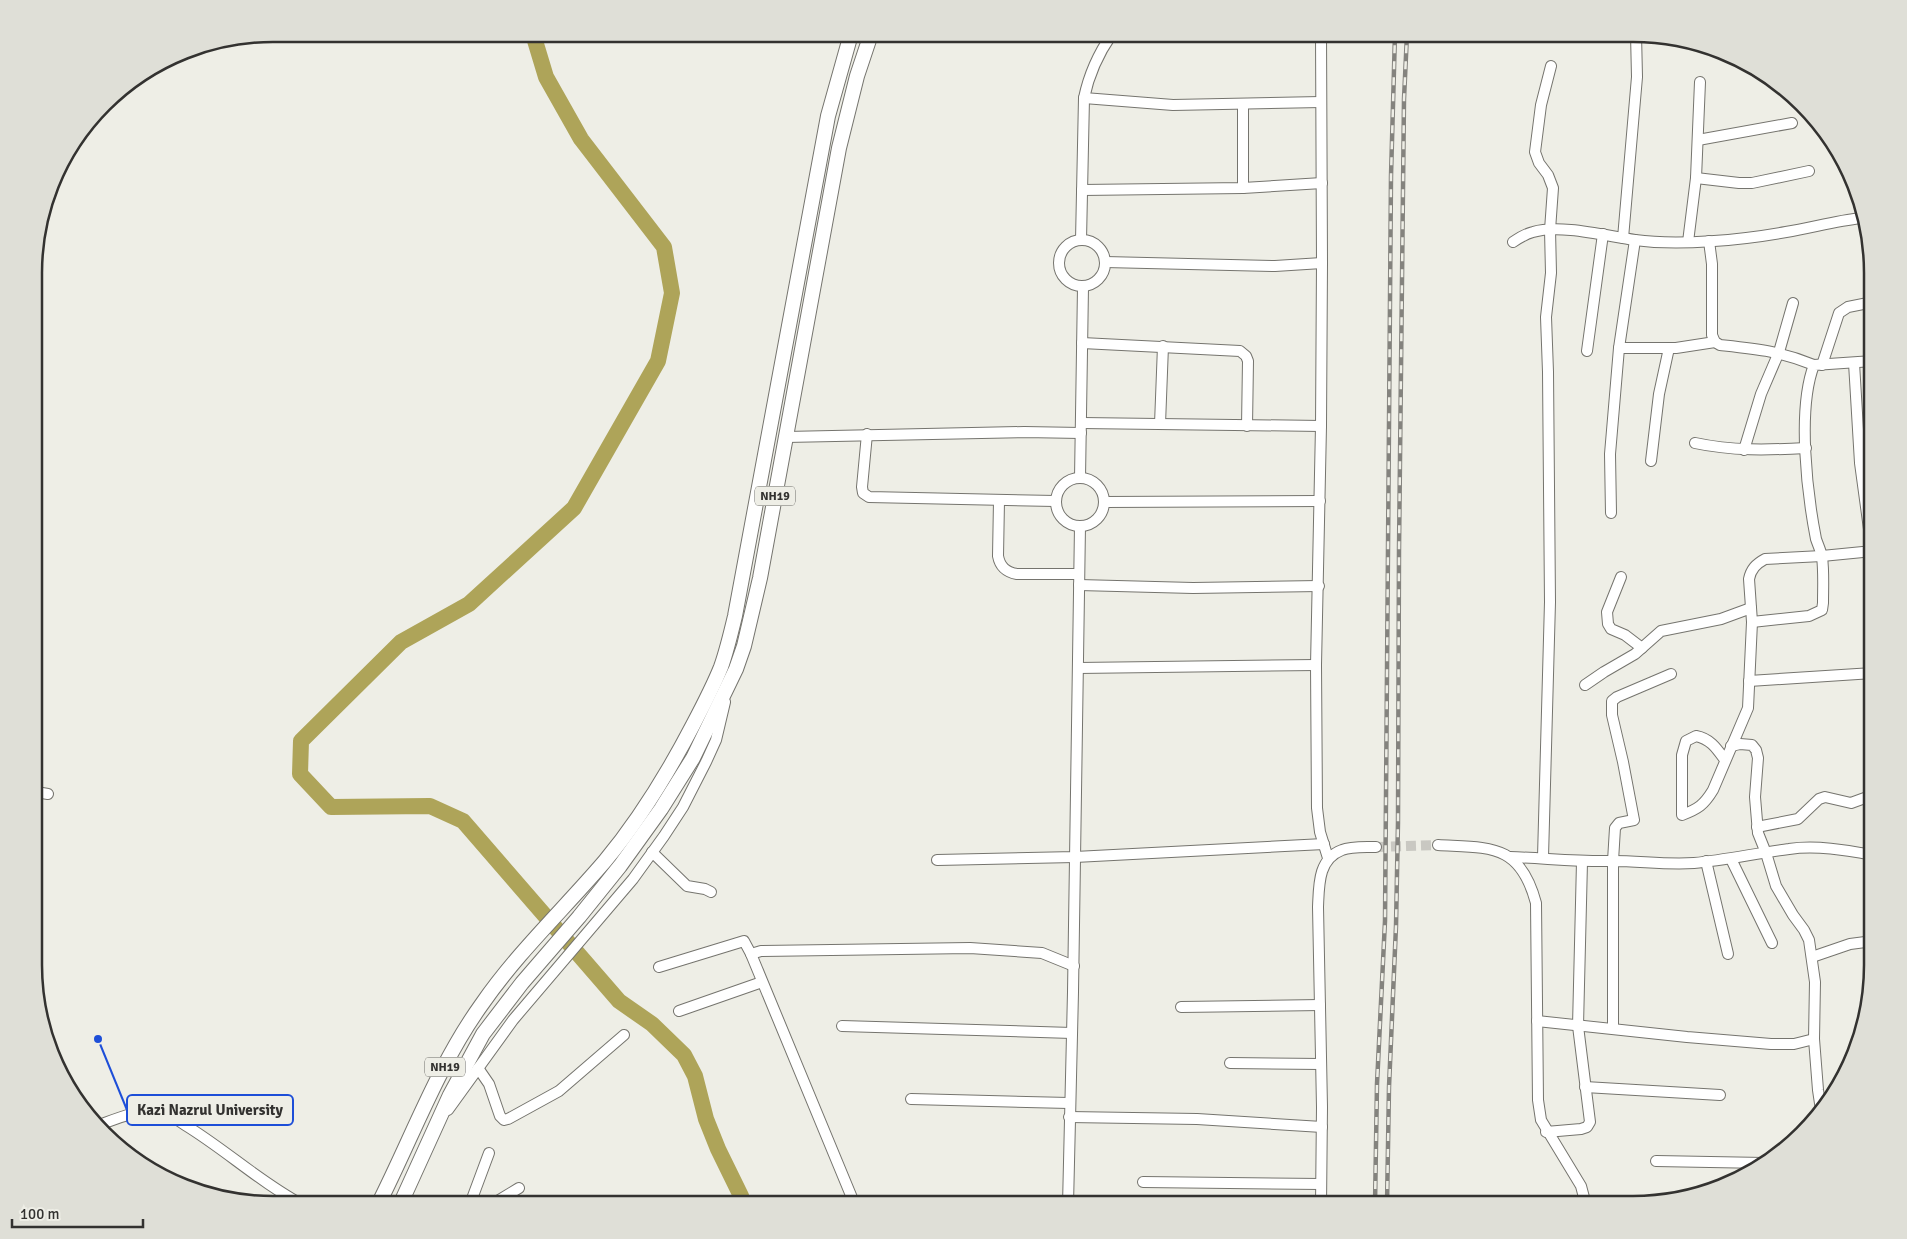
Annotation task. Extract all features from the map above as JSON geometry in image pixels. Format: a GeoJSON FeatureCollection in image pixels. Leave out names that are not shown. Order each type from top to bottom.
{"type":"FeatureCollection","features":[{"type":"Feature","properties":{"kind":"highway","name":"NH19"},"geometry":{"type":"LineString","coordinates":[[382,1196],[450,1055],[466,1026],[532,940],[621,841],[646,807],[672,766],[713,687],[735,616],[824,134],[838,75],[848,42]]}},
{"type":"Feature","properties":{"kind":"highway","name":"NH19"},"geometry":{"type":"LineString","coordinates":[[404,1196],[468,1059],[483,1034],[516,990],[620,866],[674,789],[697,751],[730,684],[744,646],[754,604],[839,148],[857,76],[868,42]]}},
{"type":"Feature","properties":{"kind":"street"},"geometry":{"type":"LineString","coordinates":[[1081,240],[1084,98],[1094,62],[1107,42]]}},
{"type":"Feature","properties":{"kind":"street"},"geometry":{"type":"LineString","coordinates":[[1321,42],[1322,262],[1319,586],[1316,665],[1317,808],[1328,858],[1320,880],[1318,907],[1322,1127],[1321,1196]]}},
{"type":"Feature","properties":{"kind":"street"},"geometry":{"type":"LineString","coordinates":[[1623,238],[1637,77],[1636,42]]}},
{"type":"Feature","properties":{"kind":"street"},"geometry":{"type":"LineString","coordinates":[[1543,858],[1550,602],[1546,332],[1551,273],[1550,230],[1553,188],[1535,152],[1541,105],[1551,66]]}},
{"type":"Feature","properties":{"kind":"street"},"geometry":{"type":"LineString","coordinates":[[1688,242],[1696,178],[1700,82]]}},
{"type":"Feature","properties":{"kind":"street"},"geometry":{"type":"LineString","coordinates":[[1084,98],[1172,105],[1321,102]]}},
{"type":"Feature","properties":{"kind":"street"},"geometry":{"type":"LineString","coordinates":[[1242,188],[1243,104]]}},
{"type":"Feature","properties":{"kind":"street"},"geometry":{"type":"LineString","coordinates":[[1698,140],[1792,123]]}},
{"type":"Feature","properties":{"kind":"street"},"geometry":{"type":"LineString","coordinates":[[1696,178],[1752,183],[1809,171]]}},
{"type":"Feature","properties":{"kind":"street"},"geometry":{"type":"LineString","coordinates":[[1082,190],[1242,188],[1322,183]]}},
{"type":"Feature","properties":{"kind":"street"},"geometry":{"type":"LineString","coordinates":[[1512,242],[1534,232],[1550,230],[1603,234],[1634,240],[1709,241],[1784,233],[1858,219]]}},
{"type":"Feature","properties":{"kind":"street"},"geometry":{"type":"LineString","coordinates":[[1588,351],[1603,234]]}},
{"type":"Feature","properties":{"kind":"street"},"geometry":{"type":"LineString","coordinates":[[1081,240],[1094,243],[1099,248],[1105,262],[1105,270],[1101,277],[1095,283],[1083,287],[1066,281],[1059,268],[1061,253],[1065,246],[1081,240]]}},
{"type":"Feature","properties":{"kind":"street"},"geometry":{"type":"LineString","coordinates":[[1611,512],[1610,454],[1618,348],[1634,240]]}},
{"type":"Feature","properties":{"kind":"street"},"geometry":{"type":"LineString","coordinates":[[1709,241],[1712,264],[1712,335],[1715,342],[1720,345],[1779,352],[1818,365],[1864,362]]}},
{"type":"Feature","properties":{"kind":"street"},"geometry":{"type":"LineString","coordinates":[[1105,262],[1275,266],[1322,262]]}},
{"type":"Feature","properties":{"kind":"street"},"geometry":{"type":"LineString","coordinates":[[1080,478],[1083,287]]}},
{"type":"Feature","properties":{"kind":"street"},"geometry":{"type":"LineString","coordinates":[[1744,450],[1761,394],[1779,352],[1792,304]]}},
{"type":"Feature","properties":{"kind":"street"},"geometry":{"type":"LineString","coordinates":[[1752,622],[1809,616],[1822,610],[1824,603],[1822,556],[1817,541],[1808,488],[1806,406],[1811,373],[1818,365],[1839,313],[1848,307],[1864,304]]}},
{"type":"Feature","properties":{"kind":"street"},"geometry":{"type":"LineString","coordinates":[[1082,342],[1240,351],[1246,356],[1248,368],[1247,426]]}},
{"type":"Feature","properties":{"kind":"street"},"geometry":{"type":"LineString","coordinates":[[1618,348],[1669,348],[1715,342]]}},
{"type":"Feature","properties":{"kind":"street"},"geometry":{"type":"LineString","coordinates":[[1160,424],[1163,346]]}},
{"type":"Feature","properties":{"kind":"street"},"geometry":{"type":"LineString","coordinates":[[1652,461],[1659,394],[1669,348]]}},
{"type":"Feature","properties":{"kind":"street"},"geometry":{"type":"LineString","coordinates":[[1854,363],[1860,463],[1864,492]]}},
{"type":"Feature","properties":{"kind":"street"},"geometry":{"type":"LineString","coordinates":[[786,437],[1024,432],[1160,424],[1321,426]]}},
{"type":"Feature","properties":{"kind":"street"},"geometry":{"type":"LineString","coordinates":[[868,434],[862,488],[863,493],[869,497],[1055,501]]}},
{"type":"Feature","properties":{"kind":"street"},"geometry":{"type":"LineString","coordinates":[[1695,443],[1726,449],[1744,450],[1806,448]]}},
{"type":"Feature","properties":{"kind":"street"},"geometry":{"type":"LineString","coordinates":[[1080,478],[1087,479],[1099,488],[1104,502],[1099,516],[1094,522],[1080,526],[1065,522],[1060,516],[1055,501],[1056,494],[1066,482],[1080,478]]}},
{"type":"Feature","properties":{"kind":"street"},"geometry":{"type":"LineString","coordinates":[[999,501],[998,556],[999,563],[1009,572],[1079,580],[1193,588],[1319,586]]}},
{"type":"Feature","properties":{"kind":"street"},"geometry":{"type":"LineString","coordinates":[[1104,502],[1320,501]]}},
{"type":"Feature","properties":{"kind":"street"},"geometry":{"type":"LineString","coordinates":[[1068,1196],[1074,966],[1080,526]]}},
{"type":"Feature","properties":{"kind":"street"},"geometry":{"type":"LineString","coordinates":[[1725,760],[1712,743],[1705,738],[1696,736],[1686,741],[1682,755],[1682,815],[1697,809],[1706,801],[1713,790],[1748,708],[1752,622],[1750,572],[1756,564],[1765,560],[1864,552]]}},
{"type":"Feature","properties":{"kind":"street"},"geometry":{"type":"LineString","coordinates":[[1621,576],[1607,612],[1608,624],[1611,629],[1642,648]]}},
{"type":"Feature","properties":{"kind":"street"},"geometry":{"type":"LineString","coordinates":[[1585,685],[1635,654],[1661,630],[1721,619],[1751,608]]}},
{"type":"Feature","properties":{"kind":"street"},"geometry":{"type":"LineString","coordinates":[[1078,668],[1316,665]]}},
{"type":"Feature","properties":{"kind":"street"},"geometry":{"type":"LineString","coordinates":[[1613,1028],[1613,861],[1615,828],[1619,823],[1634,820],[1612,715],[1612,700],[1671,674]]}},
{"type":"Feature","properties":{"kind":"street"},"geometry":{"type":"LineString","coordinates":[[1749,681],[1864,674]]}},
{"type":"Feature","properties":{"kind":"street"},"geometry":{"type":"LineString","coordinates":[[432,1134],[513,1020],[633,880],[683,807],[716,740],[730,684]]}},
{"type":"Feature","properties":{"kind":"street"},"geometry":{"type":"LineString","coordinates":[[1731,746],[1740,744],[1752,746],[1756,750],[1758,758],[1755,797],[1757,827],[1780,893],[1809,940],[1815,982],[1814,1039],[1820,1102]]}},
{"type":"Feature","properties":{"kind":"street"},"geometry":{"type":"LineString","coordinates":[[42,793],[48,794]]}},
{"type":"Feature","properties":{"kind":"street"},"geometry":{"type":"LineString","coordinates":[[1757,827],[1798,819],[1819,799],[1824,797],[1851,803],[1864,798]]}},
{"type":"Feature","properties":{"kind":"street"},"geometry":{"type":"LineString","coordinates":[[937,860],[1075,857],[1324,844]]}},
{"type":"Feature","properties":{"kind":"street"},"geometry":{"type":"LineString","coordinates":[[1438,845],[1490,848],[1510,857],[1582,862],[1613,861],[1672,864],[1730,859],[1790,849],[1831,849],[1864,854]]}},
{"type":"Feature","properties":{"kind":"street"},"geometry":{"type":"LineString","coordinates":[[1328,858],[1343,849],[1376,847]]}},
{"type":"Feature","properties":{"kind":"street"},"geometry":{"type":"LineString","coordinates":[[652,852],[686,886],[705,889],[711,892]]}},
{"type":"Feature","properties":{"kind":"street"},"geometry":{"type":"LineString","coordinates":[[1510,857],[1523,872],[1531,886],[1536,903],[1538,1100],[1541,1120],[1546,1132],[1581,1186],[1584,1196]]}},
{"type":"Feature","properties":{"kind":"street"},"geometry":{"type":"LineString","coordinates":[[1730,859],[1772,943]]}},
{"type":"Feature","properties":{"kind":"street"},"geometry":{"type":"LineString","coordinates":[[1546,1132],[1587,1127],[1590,1116],[1578,1026],[1582,862]]}},
{"type":"Feature","properties":{"kind":"street"},"geometry":{"type":"LineString","coordinates":[[1706,862],[1728,954]]}},
{"type":"Feature","properties":{"kind":"street"},"geometry":{"type":"LineString","coordinates":[[659,967],[744,941],[851,1196]]}},
{"type":"Feature","properties":{"kind":"street"},"geometry":{"type":"LineString","coordinates":[[1812,958],[1850,944],[1864,942]]}},
{"type":"Feature","properties":{"kind":"street"},"geometry":{"type":"LineString","coordinates":[[751,954],[760,951],[970,948],[1042,954],[1074,966]]}},
{"type":"Feature","properties":{"kind":"street"},"geometry":{"type":"LineString","coordinates":[[679,1011],[762,982]]}},
{"type":"Feature","properties":{"kind":"street"},"geometry":{"type":"LineString","coordinates":[[1181,1007],[1320,1005]]}},
{"type":"Feature","properties":{"kind":"street"},"geometry":{"type":"LineString","coordinates":[[1538,1021],[1772,1044],[1794,1044],[1814,1039]]}},
{"type":"Feature","properties":{"kind":"street"},"geometry":{"type":"LineString","coordinates":[[842,1026],[1072,1033]]}},
{"type":"Feature","properties":{"kind":"street"},"geometry":{"type":"LineString","coordinates":[[478,1068],[489,1084],[500,1116],[504,1120],[508,1120],[560,1091],[624,1036]]}},
{"type":"Feature","properties":{"kind":"street"},"geometry":{"type":"LineString","coordinates":[[1230,1063],[1321,1064]]}},
{"type":"Feature","properties":{"kind":"street"},"geometry":{"type":"LineString","coordinates":[[1585,1087],[1720,1096]]}},
{"type":"Feature","properties":{"kind":"street"},"geometry":{"type":"LineString","coordinates":[[910,1099],[1070,1103]]}},
{"type":"Feature","properties":{"kind":"street"},"geometry":{"type":"LineString","coordinates":[[105,1123],[140,1113],[157,1111],[168,1114],[200,1134],[281,1196]]}},
{"type":"Feature","properties":{"kind":"street"},"geometry":{"type":"LineString","coordinates":[[1069,1117],[1197,1119],[1322,1127]]}},
{"type":"Feature","properties":{"kind":"street"},"geometry":{"type":"LineString","coordinates":[[473,1196],[489,1153]]}},
{"type":"Feature","properties":{"kind":"street"},"geometry":{"type":"LineString","coordinates":[[1656,1161],[1754,1163]]}},
{"type":"Feature","properties":{"kind":"street"},"geometry":{"type":"LineString","coordinates":[[1144,1182],[1321,1184]]}},
{"type":"Feature","properties":{"kind":"street"},"geometry":{"type":"LineString","coordinates":[[508,1196],[519,1188]]}},
{"type":"Feature","properties":{"kind":"waterway"},"geometry":{"type":"LineString","coordinates":[[535,42],[546,77],[581,139],[664,247],[672,293],[658,361],[574,508],[469,604],[401,642],[301,741],[300,774],[331,807],[430,806],[463,821],[619,1001],[652,1024],[684,1055],[695,1076],[706,1119],[718,1149],[741,1196]]}},
{"type":"Feature","properties":{"kind":"tunnel"},"geometry":{"type":"LineString","coordinates":[[1376,847],[1438,845]]}},
{"type":"Feature","properties":{"kind":"railway"},"geometry":{"type":"LineString","coordinates":[[1375,1196],[1377,1084],[1385,921],[1391,176],[1395,42]]}},
{"type":"Feature","properties":{"kind":"railway"},"geometry":{"type":"LineString","coordinates":[[1387,1196],[1398,822],[1399,550],[1404,99],[1407,42]]}},
{"type":"Feature","properties":{"kind":"place","name":"Kazi Nazrul University"},"geometry":{"type":"Point","coordinates":[98,1039]}}]}
